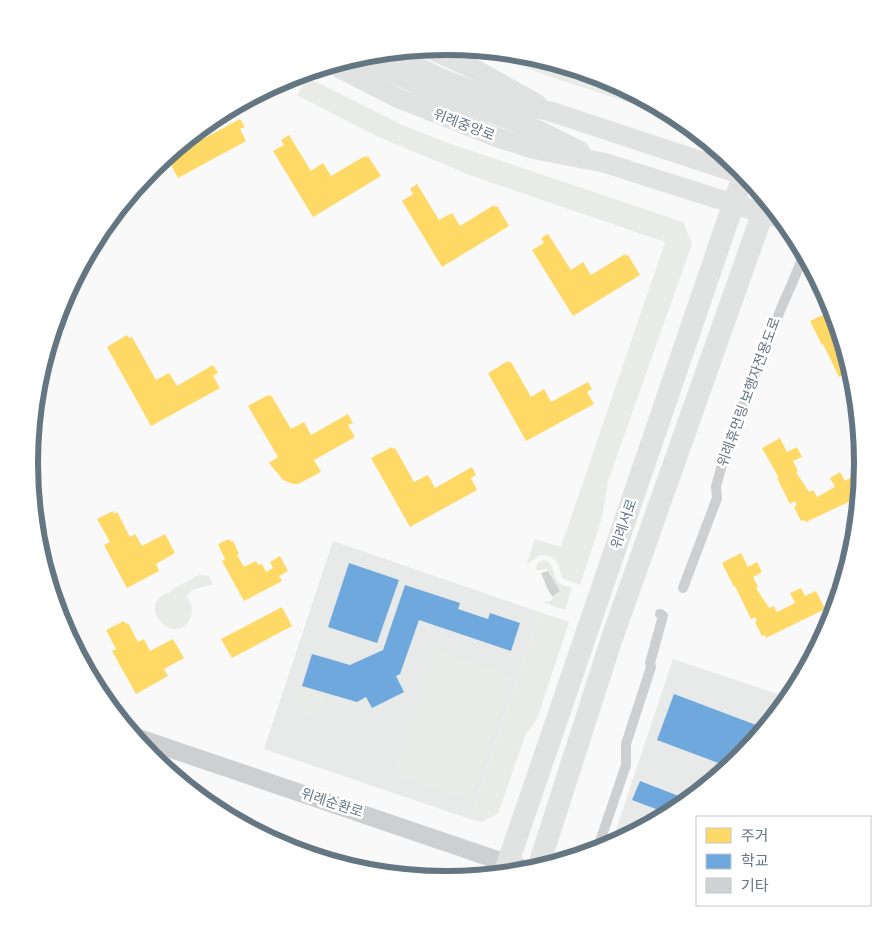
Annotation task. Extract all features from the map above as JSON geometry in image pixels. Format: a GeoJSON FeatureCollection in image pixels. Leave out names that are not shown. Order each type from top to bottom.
{"type":"FeatureCollection","features":[{"type":"Feature","properties":{"kind":"main road"},"geometry":{"type":"LineString","coordinates":[[443,55],[478,71],[549,111]]}},
{"type":"Feature","properties":{"kind":"main road"},"geometry":{"type":"LineString","coordinates":[[399,57],[438,77],[502,102],[549,111],[729,170]]}},
{"type":"Feature","properties":{"kind":"main road","name":"위례중앙로"},"geometry":{"type":"LineString","coordinates":[[370,62],[432,92],[540,131],[604,163]]}},
{"type":"Feature","properties":{"kind":"main road","name":"위례중앙로"},"geometry":{"type":"LineString","coordinates":[[341,69],[398,98],[499,138],[534,149],[604,163],[734,204],[765,210]]}},
{"type":"Feature","properties":{"kind":"main road","name":"위례서로"},"geometry":{"type":"LineString","coordinates":[[506,867],[742,183]]}},
{"type":"Feature","properties":{"kind":"main road","name":"위례서로"},"geometry":{"type":"LineString","coordinates":[[541,859],[611,640],[769,215]]}},
{"type":"Feature","properties":{"kind":"street","name":"위례휴먼링 보행자전용도로"},"geometry":{"type":"LineString","coordinates":[[683,588],[717,498],[716,486],[728,444],[801,262]]}},
{"type":"Feature","properties":{"kind":"street"},"geometry":{"type":"LineString","coordinates":[[600,841],[626,765],[626,744],[652,667],[650,663],[662,616],[660,614]]}},
{"type":"Feature","properties":{"kind":"street","name":"위례순환로"},"geometry":{"type":"LineString","coordinates":[[148,741],[504,867]]}},
{"type":"Feature","properties":{"kind":"shaded area"},"geometry":{"type":"Polygon","coordinates":[[[510,60],[577,77],[602,86],[648,109],[542,74],[510,60]]]}},
{"type":"Feature","properties":{"kind":"shaded area"},"geometry":{"type":"Polygon","coordinates":[[[309,79],[402,125],[451,144],[683,222],[692,244],[608,481],[602,518],[580,585],[562,578],[558,563],[550,556],[540,555],[526,565],[535,539],[561,547],[665,242],[472,176],[374,135],[297,95],[309,79]]]}},
{"type":"Feature","properties":{"kind":"shaded area"},"geometry":{"type":"Polygon","coordinates":[[[333,541],[539,612],[470,819],[264,749],[333,541]]]}},
{"type":"Feature","properties":{"kind":"shaded area"},"geometry":{"type":"Polygon","coordinates":[[[542,560],[550,563],[555,577],[560,584],[572,588],[565,610],[544,603],[544,601],[549,602],[560,591],[547,569],[536,569],[537,564],[542,560]]]}},
{"type":"Feature","properties":{"kind":"shaded area"},"geometry":{"type":"Polygon","coordinates":[[[199,575],[209,576],[213,584],[192,590],[186,596],[191,604],[192,612],[184,627],[176,629],[167,627],[160,621],[155,605],[160,598],[171,592],[171,590],[199,575]]]}},
{"type":"Feature","properties":{"kind":"shaded area"},"geometry":{"type":"Polygon","coordinates":[[[539,612],[569,622],[537,719],[525,736],[498,814],[481,822],[470,819],[539,612]]]}},
{"type":"Feature","properties":{"kind":"shaded area"},"geometry":{"type":"Polygon","coordinates":[[[436,650],[512,676],[469,801],[394,776],[436,650]]]}},
{"type":"Feature","properties":{"kind":"shaded area"},"geometry":{"type":"Polygon","coordinates":[[[673,659],[781,695],[752,732],[715,770],[672,802],[615,834],[673,659]]]}},
{"type":"Feature","properties":{"kind":"shaded area"},"geometry":{"type":"Polygon","coordinates":[[[302,686],[325,693],[316,720],[304,716],[297,702],[302,686]]]}},
{"type":"Feature","properties":{"kind":"building: 주거"},"geometry":{"type":"Polygon","coordinates":[[[240,119],[245,127],[240,129],[246,141],[178,178],[170,162],[197,139],[201,136],[203,139],[240,119]]]}},
{"type":"Feature","properties":{"kind":"building: 주거"},"geometry":{"type":"Polygon","coordinates":[[[289,135],[311,171],[323,163],[331,176],[368,156],[381,176],[313,217],[273,151],[284,145],[281,140],[289,135]]]}},
{"type":"Feature","properties":{"kind":"building: 주거"},"geometry":{"type":"Polygon","coordinates":[[[417,184],[439,220],[452,213],[460,226],[494,205],[495,207],[497,206],[509,226],[442,267],[402,201],[413,194],[410,189],[417,184]]]}},
{"type":"Feature","properties":{"kind":"building: 주거"},"geometry":{"type":"Polygon","coordinates":[[[548,234],[571,270],[583,262],[591,275],[625,254],[626,256],[628,255],[640,275],[573,316],[532,250],[544,243],[541,238],[548,234]]]}},
{"type":"Feature","properties":{"kind":"building: 주거"},"geometry":{"type":"Polygon","coordinates":[[[825,314],[840,357],[846,383],[847,389],[843,381],[845,379],[843,375],[839,377],[810,321],[825,314]]]}},
{"type":"Feature","properties":{"kind":"building: 주거"},"geometry":{"type":"Polygon","coordinates":[[[127,335],[129,338],[132,337],[156,380],[169,373],[177,386],[213,365],[218,373],[213,376],[220,388],[151,426],[107,347],[127,335]]]}},
{"type":"Feature","properties":{"kind":"building: 주거"},"geometry":{"type":"Polygon","coordinates":[[[508,361],[509,363],[511,362],[531,397],[544,389],[551,402],[588,382],[592,389],[587,392],[594,404],[526,441],[488,373],[508,361]]]}},
{"type":"Feature","properties":{"kind":"building: 주거"},"geometry":{"type":"Polygon","coordinates":[[[271,395],[291,429],[304,422],[311,435],[348,414],[353,423],[348,425],[355,437],[314,460],[321,472],[298,484],[283,480],[269,463],[278,457],[248,406],[271,395]]]}},
{"type":"Feature","properties":{"kind":"building: 주거"},"geometry":{"type":"Polygon","coordinates":[[[780,438],[787,452],[797,447],[802,457],[793,461],[798,471],[796,472],[809,492],[813,490],[817,497],[835,487],[830,478],[840,472],[845,481],[854,476],[852,500],[806,522],[804,520],[801,521],[794,507],[797,505],[795,501],[790,504],[777,478],[779,478],[762,448],[780,438]]]}},
{"type":"Feature","properties":{"kind":"building: 주거"},"geometry":{"type":"Polygon","coordinates":[[[392,447],[393,449],[395,448],[414,482],[428,475],[435,488],[472,467],[476,475],[471,478],[477,490],[410,527],[371,458],[392,447]]]}},
{"type":"Feature","properties":{"kind":"building: 주거"},"geometry":{"type":"Polygon","coordinates":[[[113,511],[114,514],[117,512],[130,537],[135,534],[142,546],[165,534],[175,553],[156,564],[159,571],[127,588],[104,545],[110,542],[97,519],[113,511]]]}},
{"type":"Feature","properties":{"kind":"building: 주거"},"geometry":{"type":"Polygon","coordinates":[[[229,539],[231,542],[233,541],[239,554],[237,555],[244,567],[256,561],[259,565],[262,564],[266,572],[273,568],[270,562],[280,556],[288,571],[279,576],[282,581],[244,601],[222,561],[225,559],[218,544],[229,539]]]}},
{"type":"Feature","properties":{"kind":"building: 주거"},"geometry":{"type":"Polygon","coordinates":[[[741,553],[748,567],[757,562],[762,572],[753,577],[758,587],[756,588],[769,608],[774,606],[777,612],[795,603],[790,593],[801,588],[805,596],[816,591],[825,609],[766,638],[765,635],[762,636],[755,622],[757,621],[755,617],[751,619],[722,563],[741,553]]]}},
{"type":"Feature","properties":{"kind":"building: 주거"},"geometry":{"type":"Polygon","coordinates":[[[282,607],[292,626],[232,658],[221,639],[282,607]]]}},
{"type":"Feature","properties":{"kind":"building: 주거"},"geometry":{"type":"Polygon","coordinates":[[[124,621],[126,624],[128,623],[138,642],[144,639],[150,651],[173,639],[184,658],[164,669],[168,676],[136,694],[112,651],[116,649],[106,630],[124,621]]]}},
{"type":"Feature","properties":{"kind":"building: 주거"},"geometry":{"type":"Polygon","coordinates":[[[86,655],[92,657],[90,663],[86,655]]]}},
{"type":"Feature","properties":{"kind":"building: 학교"},"geometry":{"type":"Polygon","coordinates":[[[349,563],[399,580],[377,643],[328,627],[349,563]]]}},
{"type":"Feature","properties":{"kind":"building: 학교"},"geometry":{"type":"Polygon","coordinates":[[[405,585],[460,603],[458,609],[488,619],[490,613],[520,623],[511,651],[419,620],[400,674],[396,676],[404,692],[372,708],[366,697],[357,702],[302,686],[312,654],[350,665],[383,650],[405,585]]]}},
{"type":"Feature","properties":{"kind":"building: 학교"},"geometry":{"type":"Polygon","coordinates":[[[674,694],[757,725],[721,764],[657,740],[674,694]]]}},
{"type":"Feature","properties":{"kind":"building: 학교"},"geometry":{"type":"Polygon","coordinates":[[[640,781],[680,797],[659,810],[632,800],[640,781]]]}},
{"type":"Feature","properties":{"kind":"building: 기타"},"geometry":{"type":"Polygon","coordinates":[[[548,571],[560,591],[553,597],[541,573],[548,571]]]}}]}
